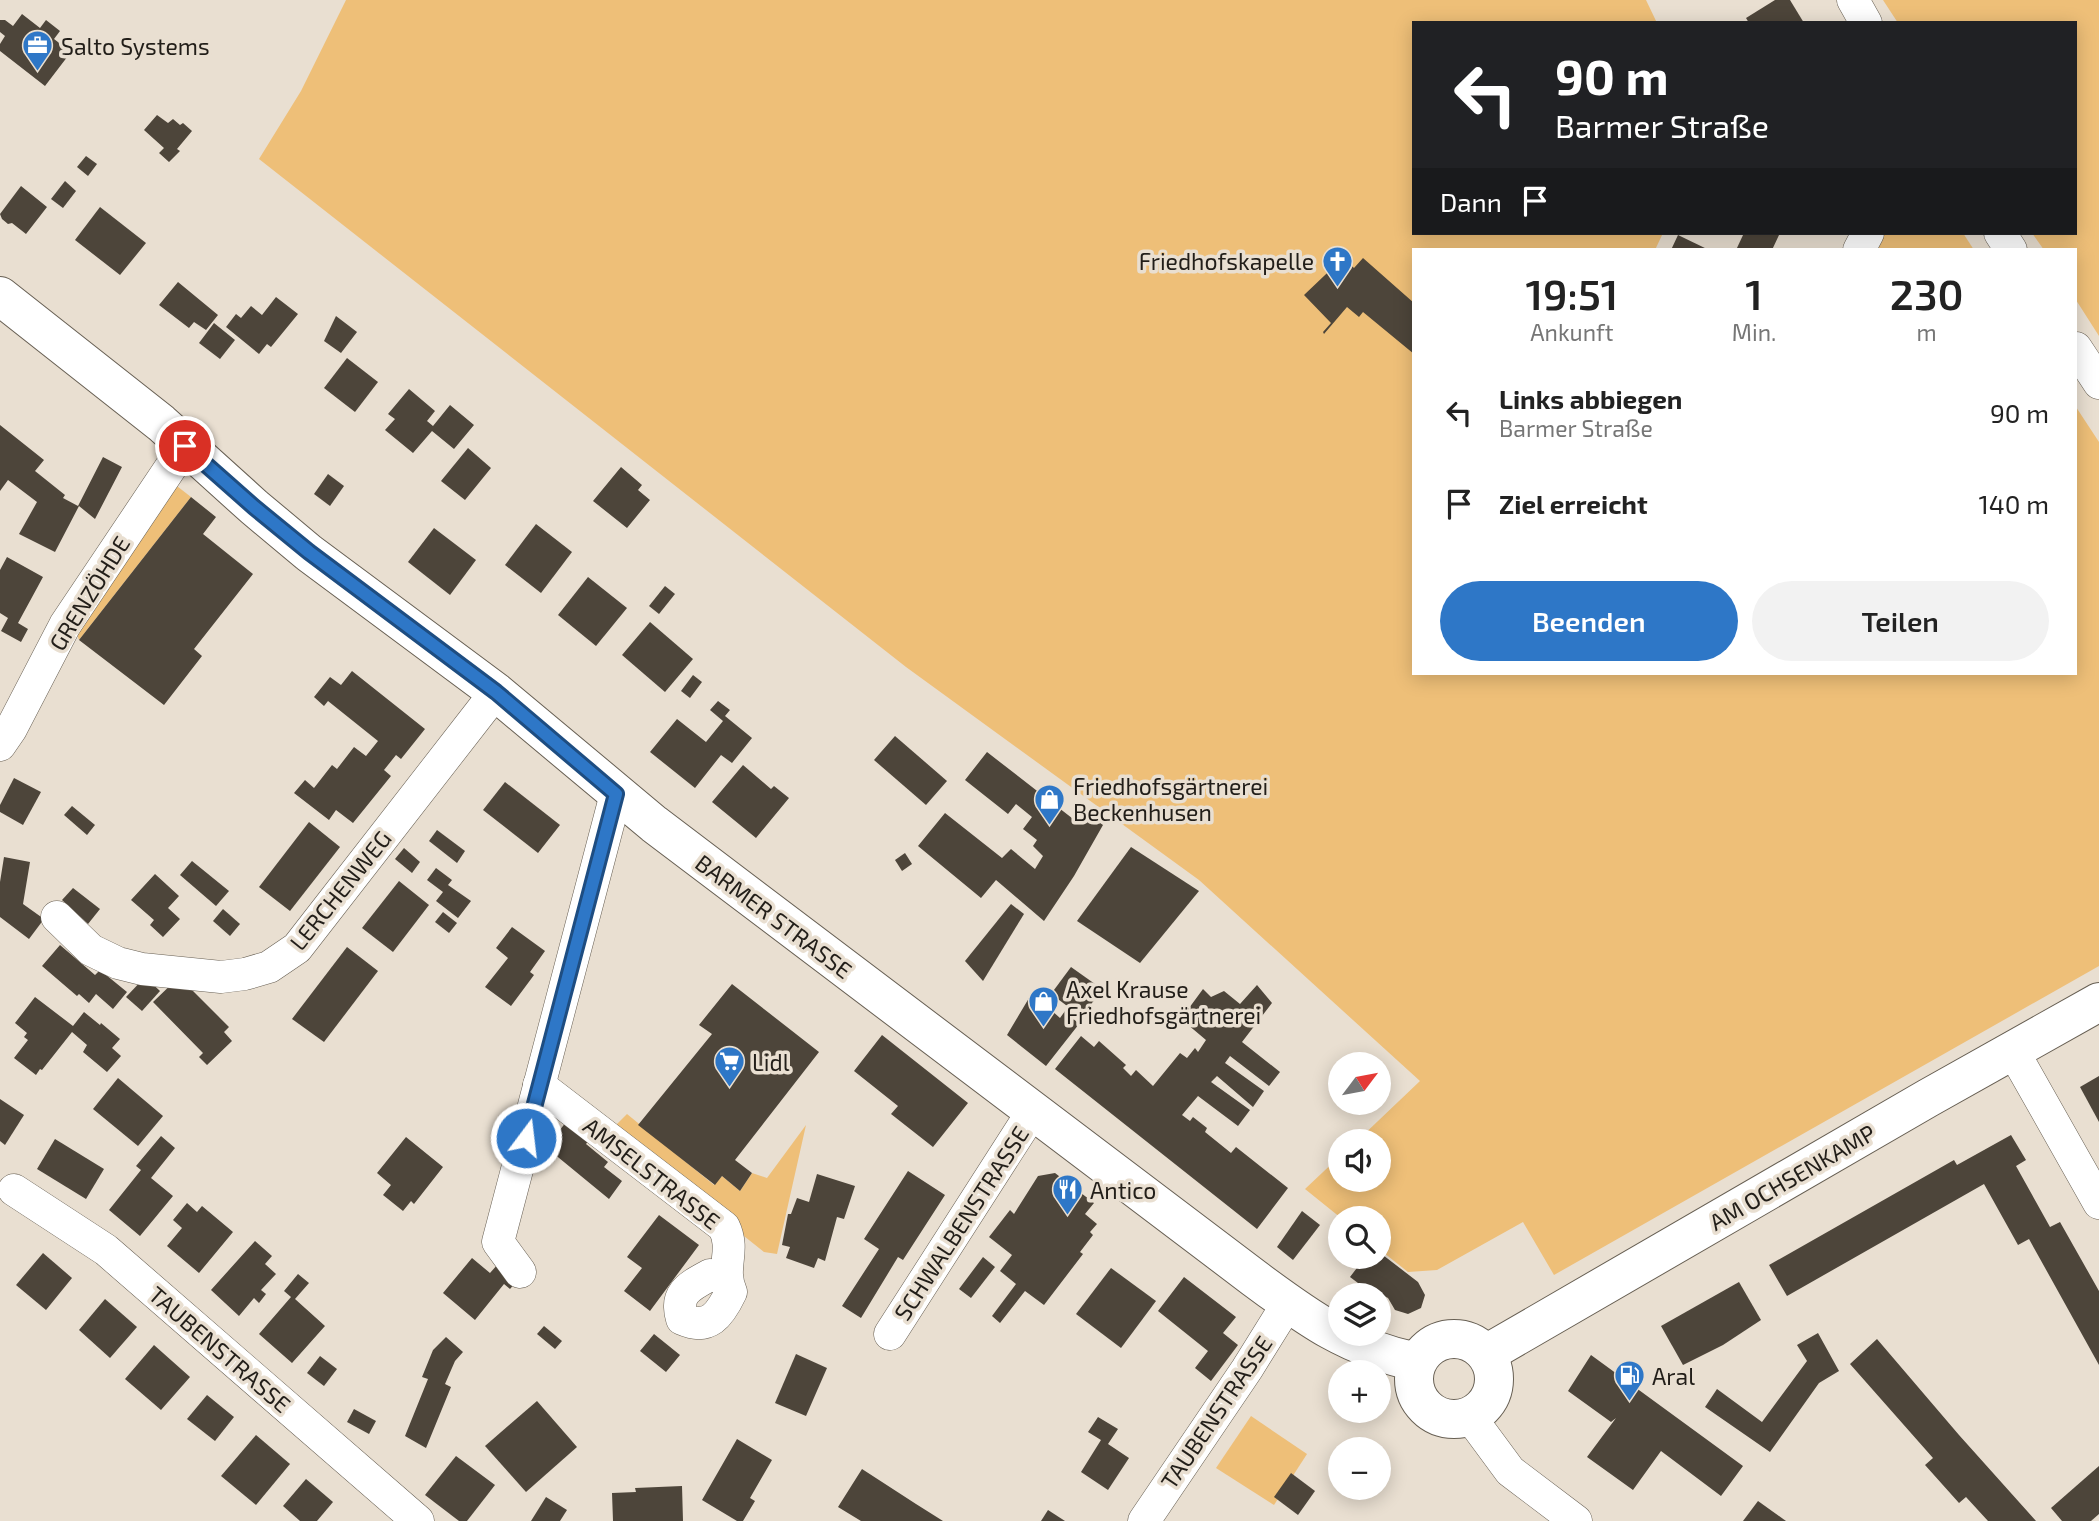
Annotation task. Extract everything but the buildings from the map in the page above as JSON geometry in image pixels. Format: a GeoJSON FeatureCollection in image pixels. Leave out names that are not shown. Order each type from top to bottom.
{"type":"FeatureCollection","features":[{"type":"Feature","properties":{"kind":"main road","name":"BARMER STRASSE"},"geometry":{"type":"LineString","coordinates":[[0,296],[173,434],[309,552],[496,692],[616,794],[1287,1303],[1354,1344],[1417,1362]]}},
{"type":"Feature","properties":{"kind":"main road","name":"AM OCHSENKAMP"},"geometry":{"type":"LineString","coordinates":[[1486,1354],[2099,1002]]}},
{"type":"Feature","properties":{"kind":"main road"},"geometry":{"type":"LineString","coordinates":[[1450,1339],[1470,1342],[1486,1354],[1493,1367],[1491,1395],[1483,1407],[1472,1415],[1450,1419],[1430,1412],[1416,1394],[1414,1372],[1417,1362],[1431,1346],[1450,1339]]}},
{"type":"Feature","properties":{"kind":"street"},"geometry":{"type":"LineString","coordinates":[[1853,0],[1865,21]]}},
{"type":"Feature","properties":{"kind":"street"},"geometry":{"type":"LineString","coordinates":[[2077,350],[2099,383]]}},
{"type":"Feature","properties":{"kind":"street","name":"GRENZÖHDE"},"geometry":{"type":"LineString","coordinates":[[0,745],[173,434]]}},
{"type":"Feature","properties":{"kind":"street","name":"LERCHENWEG"},"geometry":{"type":"LineString","coordinates":[[57,917],[91,950],[118,963],[142,969],[221,976],[245,974],[269,967],[297,948],[496,692]]}},
{"type":"Feature","properties":{"kind":"street"},"geometry":{"type":"LineString","coordinates":[[520,1272],[498,1242],[616,794]]}},
{"type":"Feature","properties":{"kind":"street"},"geometry":{"type":"LineString","coordinates":[[2013,1051],[2099,1203]]}},
{"type":"Feature","properties":{"kind":"street","name":"AMSELSTRASSE"},"geometry":{"type":"LineString","coordinates":[[539,1085],[724,1227],[731,1241],[725,1278]]}},
{"type":"Feature","properties":{"kind":"street","name":"SCHWALBENSTRASSE"},"geometry":{"type":"LineString","coordinates":[[890,1334],[1033,1111]]}},
{"type":"Feature","properties":{"kind":"street","name":"TAUBENSTRASSE"},"geometry":{"type":"LineString","coordinates":[[14,1190],[106,1250],[418,1521]]}},
{"type":"Feature","properties":{"kind":"street","name":"TAUBENSTRASSE"},"geometry":{"type":"LineString","coordinates":[[1143,1521],[1247,1369],[1287,1303]]}},
{"type":"Feature","properties":{"kind":"street"},"geometry":{"type":"LineString","coordinates":[[1472,1415],[1510,1471],[1576,1521]]}},
{"type":"Feature","properties":{"kind":"shaded area"},"geometry":{"type":"Polygon","coordinates":[[[346,0],[1646,0],[1656,21],[1412,21],[1412,235],[1662,235],[1656,248],[1412,248],[1412,675],[2077,675],[2077,409],[2099,442],[2099,966],[1554,1275],[1523,1222],[1437,1270],[1408,1272],[1391,1259],[1391,1206],[1328,1208],[1305,1189],[1328,1167],[1328,1192],[1391,1192],[1391,1129],[1370,1129],[1384,1115],[1391,1115],[1391,1109],[1420,1081],[1391,1052],[1199,880],[906,667],[259,159],[301,91],[346,0]]]}},
{"type":"Feature","properties":{"kind":"shaded area"},"geometry":{"type":"Polygon","coordinates":[[[1883,0],[2099,0],[2099,336],[2077,302],[2077,248],[2043,248],[2033,235],[2077,235],[2077,21],[1897,21],[1883,0]]]}},
{"type":"Feature","properties":{"kind":"shaded area"},"geometry":{"type":"Polygon","coordinates":[[[1881,235],[1964,235],[1973,248],[1873,248],[1881,235]]]}},
{"type":"Feature","properties":{"kind":"shaded area"},"geometry":{"type":"Polygon","coordinates":[[[173,483],[191,497],[79,640],[75,628],[173,483]]]}},
{"type":"Feature","properties":{"kind":"shaded area"},"geometry":{"type":"Polygon","coordinates":[[[627,1114],[714,1185],[722,1176],[740,1191],[752,1173],[767,1178],[806,1125],[777,1254],[764,1252],[611,1130],[627,1114]]]}},
{"type":"Feature","properties":{"kind":"shaded area"},"geometry":{"type":"Polygon","coordinates":[[[1251,1416],[1307,1454],[1274,1505],[1216,1468],[1251,1416]]]}},
{"type":"Feature","properties":{"kind":"place","name":"Salto Systems"},"geometry":{"type":"Point","coordinates":[38,73]}},
{"type":"Feature","properties":{"kind":"place","name":"Friedhofskapelle"},"geometry":{"type":"Point","coordinates":[1337,288]}},
{"type":"Feature","properties":{"kind":"place","name":"Friedhofsgärtnerei Beckenhusen"},"geometry":{"type":"Point","coordinates":[1050,826]}},
{"type":"Feature","properties":{"kind":"place","name":"Axel Krause Friedhofsgärtnerei"},"geometry":{"type":"Point","coordinates":[1043,1029]}},
{"type":"Feature","properties":{"kind":"place","name":"Lidl"},"geometry":{"type":"Point","coordinates":[729,1089]}},
{"type":"Feature","properties":{"kind":"place","name":"Antico"},"geometry":{"type":"Point","coordinates":[1067,1217]}},
{"type":"Feature","properties":{"kind":"place","name":"Aral"},"geometry":{"type":"Point","coordinates":[1629,1403]}},
{"type":"Feature","properties":{"kind":"route"},"geometry":{"type":"LineString","coordinates":[[185,446],[309,552],[496,692],[616,794],[526,1138]]}}]}
